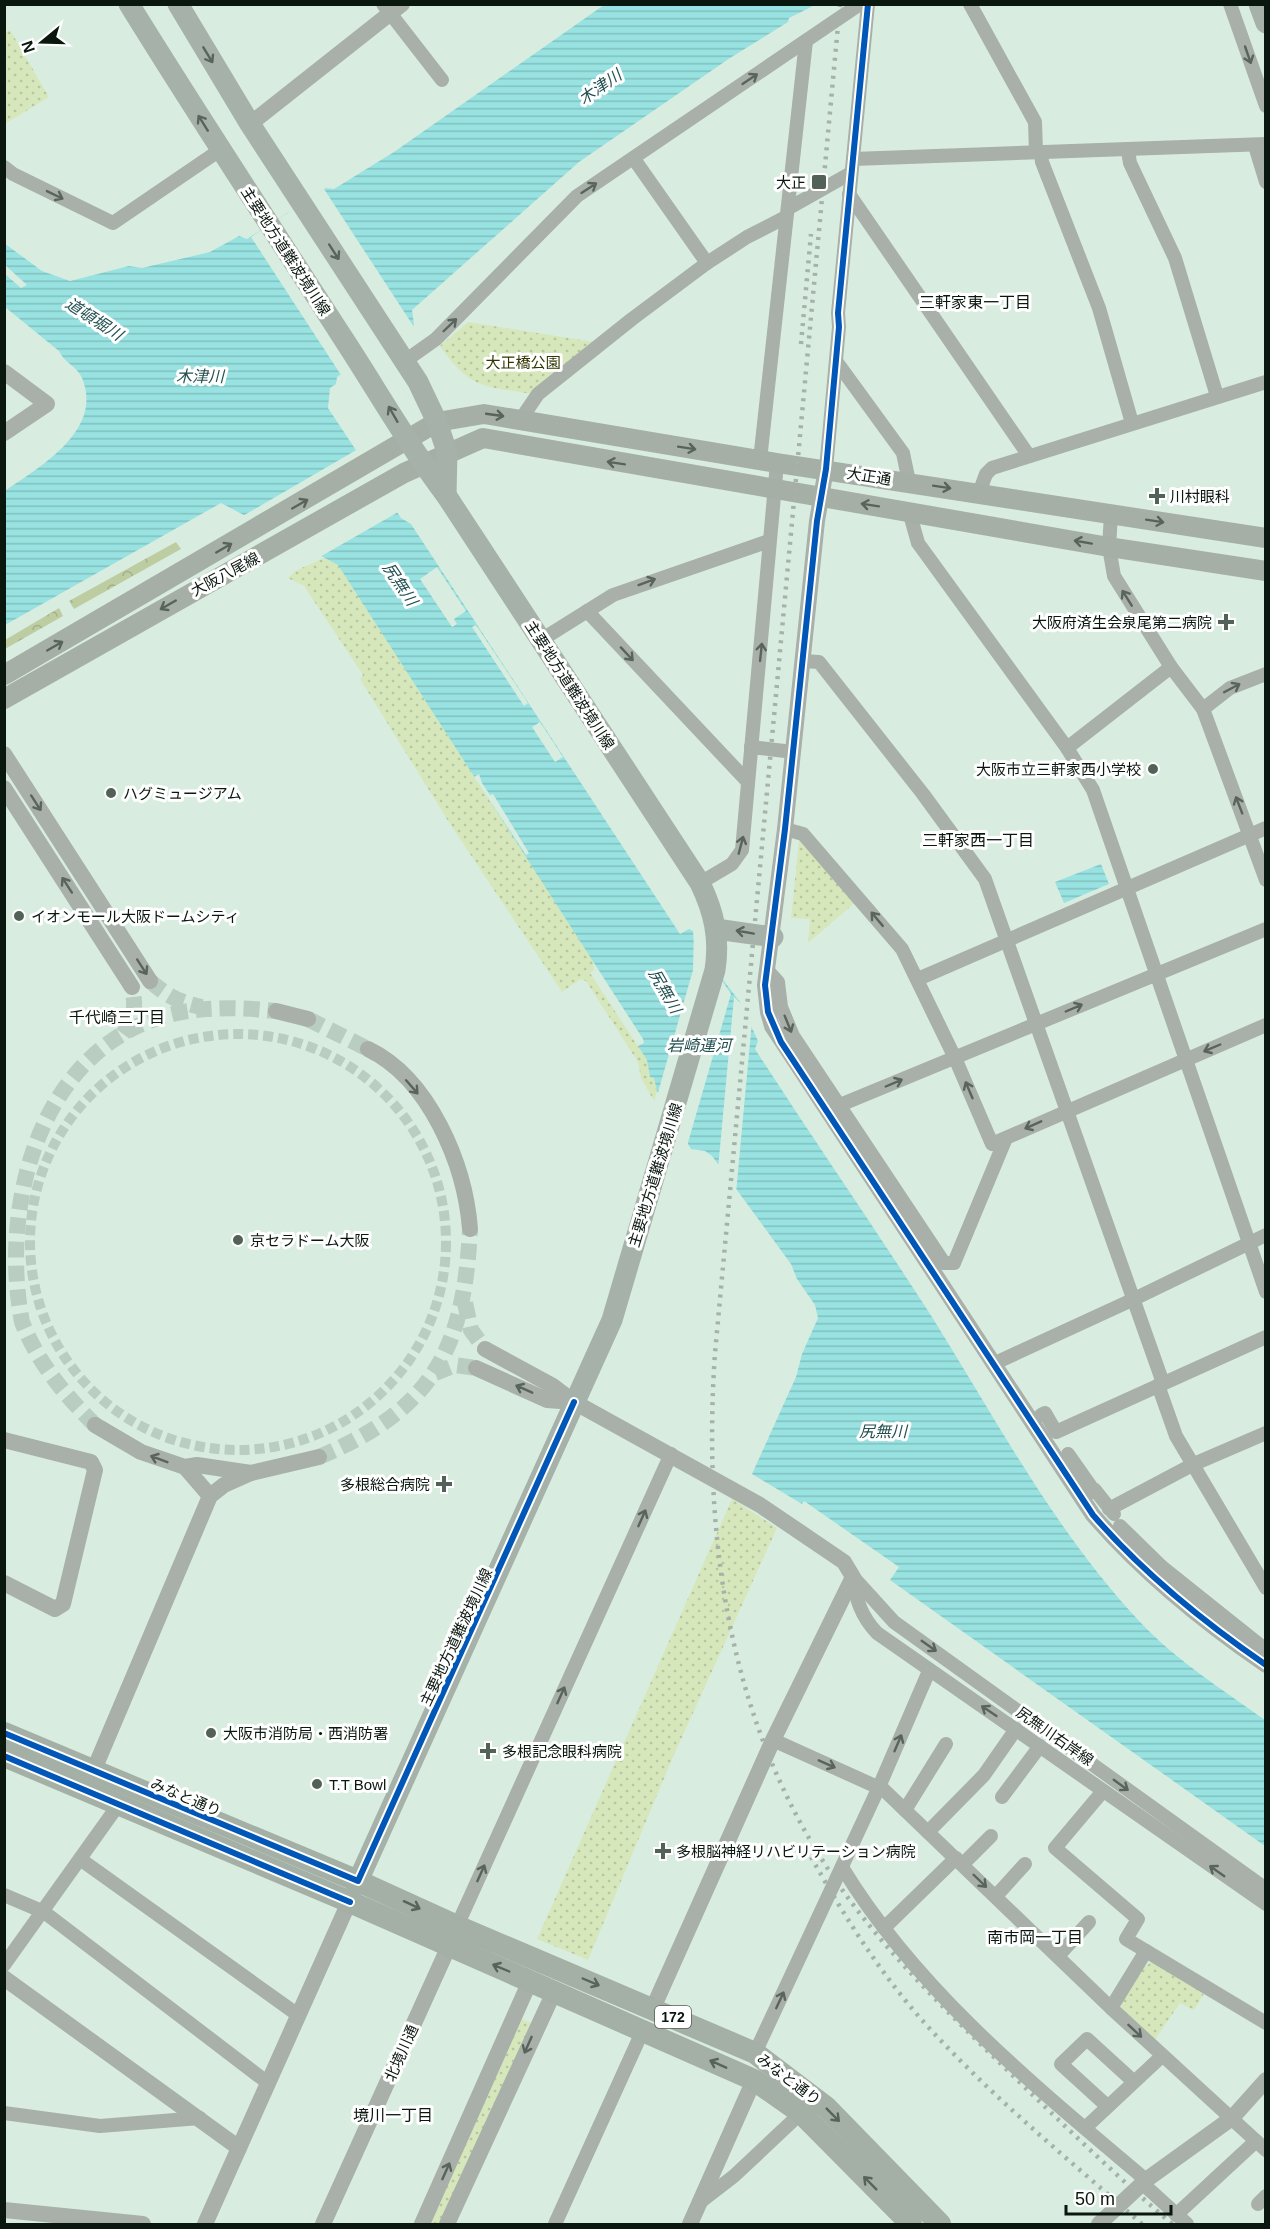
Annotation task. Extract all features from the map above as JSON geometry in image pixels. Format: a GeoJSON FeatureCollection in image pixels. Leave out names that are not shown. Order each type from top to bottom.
{"type":"FeatureCollection","features":[{"type":"Feature","properties":{"kind":"highway","name":"みなと通り"},"geometry":{"type":"LineString","coordinates":[[4,1733],[453,1936],[653,2008],[755,2053],[787,2075],[826,2107],[940,2224]]}},
{"type":"Feature","properties":{"kind":"highway","name":"みなと通り"},"geometry":{"type":"LineString","coordinates":[[4,1756],[118,1804],[354,1891]]}},
{"type":"Feature","properties":{"kind":"highway","name":"みなと通り"},"geometry":{"type":"LineString","coordinates":[[453,1936],[530,1981],[754,2080],[801,2113],[911,2224]]}},
{"type":"Feature","properties":{"kind":"main road","name":"主要地方道難波境川線"},"geometry":{"type":"LineString","coordinates":[[129,4],[220,150],[360,363],[423,464],[446,495],[700,883],[712,910],[716,929],[715,970],[612,1320],[354,1891]]}},
{"type":"Feature","properties":{"kind":"main road"},"geometry":{"type":"LineString","coordinates":[[178,4],[250,124],[405,362],[437,422],[447,452],[446,495]]}},
{"type":"Feature","properties":{"kind":"main road"},"geometry":{"type":"LineString","coordinates":[[1259,4],[1266,23]]}},
{"type":"Feature","properties":{"kind":"main road","name":"大正通"},"geometry":{"type":"LineString","coordinates":[[437,422],[484,414],[521,419],[768,461],[1266,538]]}},
{"type":"Feature","properties":{"kind":"main road","name":"大阪八尾線"},"geometry":{"type":"LineString","coordinates":[[4,675],[437,422]]}},
{"type":"Feature","properties":{"kind":"main road","name":"大正通"},"geometry":{"type":"LineString","coordinates":[[447,452],[483,438],[1109,547],[1266,571]]}},
{"type":"Feature","properties":{"kind":"main road","name":"大阪八尾線"},"geometry":{"type":"LineString","coordinates":[[4,699],[184,596],[447,452]]}},
{"type":"Feature","properties":{"kind":"main road"},"geometry":{"type":"LineString","coordinates":[[716,929],[773,937]]}},
{"type":"Feature","properties":{"kind":"street"},"geometry":{"type":"LineString","coordinates":[[405,362],[436,339],[577,196],[860,4]]}},
{"type":"Feature","properties":{"kind":"street"},"geometry":{"type":"LineString","coordinates":[[868,4],[838,313],[826,469],[765,995],[768,1012],[781,1042],[993,1364],[1067,1455],[1093,1492],[1109,1509],[1120,1527],[1162,1567],[1266,1650]]}},
{"type":"Feature","properties":{"kind":"street"},"geometry":{"type":"LineString","coordinates":[[970,4],[1035,122],[1038,152],[1098,308],[1132,423]]}},
{"type":"Feature","properties":{"kind":"street"},"geometry":{"type":"LineString","coordinates":[[1230,4],[1266,106]]}},
{"type":"Feature","properties":{"kind":"street"},"geometry":{"type":"LineString","coordinates":[[250,124],[392,8],[442,80]]}},
{"type":"Feature","properties":{"kind":"street"},"geometry":{"type":"LineString","coordinates":[[700,883],[732,864],[742,850],[775,489],[768,461],[788,213],[806,41]]}},
{"type":"Feature","properties":{"kind":"street"},"geometry":{"type":"LineString","coordinates":[[521,419],[538,394],[614,333],[707,263],[788,213],[852,166],[1038,152],[1128,151],[1260,145],[1266,182]]}},
{"type":"Feature","properties":{"kind":"street"},"geometry":{"type":"LineString","coordinates":[[4,167],[13,174],[113,223],[220,150]]}},
{"type":"Feature","properties":{"kind":"street"},"geometry":{"type":"LineString","coordinates":[[1128,151],[1130,163],[1175,258],[1217,396]]}},
{"type":"Feature","properties":{"kind":"street"},"geometry":{"type":"LineString","coordinates":[[634,159],[707,263]]}},
{"type":"Feature","properties":{"kind":"street"},"geometry":{"type":"LineString","coordinates":[[849,194],[1029,456]]}},
{"type":"Feature","properties":{"kind":"street"},"geometry":{"type":"LineString","coordinates":[[836,361],[903,453],[909,482]]}},
{"type":"Feature","properties":{"kind":"street"},"geometry":{"type":"LineString","coordinates":[[4,372],[47,404],[4,433]]}},
{"type":"Feature","properties":{"kind":"street"},"geometry":{"type":"LineString","coordinates":[[979,493],[986,474],[992,468],[1266,382]]}},
{"type":"Feature","properties":{"kind":"street"},"geometry":{"type":"LineString","coordinates":[[909,511],[918,543],[1066,748],[1093,790],[1266,1292]]}},
{"type":"Feature","properties":{"kind":"street"},"geometry":{"type":"LineString","coordinates":[[1111,515],[1109,547],[1114,576],[1171,668],[1203,709],[1266,880]]}},
{"type":"Feature","properties":{"kind":"street"},"geometry":{"type":"LineString","coordinates":[[541,640],[613,595],[769,541]]}},
{"type":"Feature","properties":{"kind":"street"},"geometry":{"type":"LineString","coordinates":[[587,611],[748,782]]}},
{"type":"Feature","properties":{"kind":"street"},"geometry":{"type":"LineString","coordinates":[[803,661],[819,662],[985,879],[1132,1300],[1176,1436],[1266,1588]]}},
{"type":"Feature","properties":{"kind":"street"},"geometry":{"type":"LineString","coordinates":[[1066,748],[1171,668]]}},
{"type":"Feature","properties":{"kind":"street"},"geometry":{"type":"LineString","coordinates":[[1203,709],[1230,688],[1266,674]]}},
{"type":"Feature","properties":{"kind":"street"},"geometry":{"type":"LineString","coordinates":[[751,747],[793,752]]}},
{"type":"Feature","properties":{"kind":"street"},"geometry":{"type":"LineString","coordinates":[[4,754],[150,981]]}},
{"type":"Feature","properties":{"kind":"street"},"geometry":{"type":"LineString","coordinates":[[4,788],[132,987]]}},
{"type":"Feature","properties":{"kind":"street"},"geometry":{"type":"LineString","coordinates":[[918,979],[1266,828]]}},
{"type":"Feature","properties":{"kind":"street"},"geometry":{"type":"LineString","coordinates":[[785,829],[803,834],[902,949],[955,1058],[992,1144],[1266,1025]]}},
{"type":"Feature","properties":{"kind":"street"},"geometry":{"type":"LineString","coordinates":[[840,1105],[1266,929]]}},
{"type":"Feature","properties":{"kind":"street"},"geometry":{"type":"LineString","coordinates":[[768,971],[778,982],[781,1007],[793,1036],[944,1263],[954,1263],[1006,1138]]}},
{"type":"Feature","properties":{"kind":"street"},"geometry":{"type":"LineString","coordinates":[[276,1011],[308,1019]]}},
{"type":"Feature","properties":{"kind":"street"},"geometry":{"type":"LineString","coordinates":[[368,1049],[407,1080],[443,1131],[463,1181],[470,1229]]}},
{"type":"Feature","properties":{"kind":"street"},"geometry":{"type":"LineString","coordinates":[[993,1364],[1266,1235]]}},
{"type":"Feature","properties":{"kind":"street"},"geometry":{"type":"LineString","coordinates":[[1051,1436],[1266,1337]]}},
{"type":"Feature","properties":{"kind":"street"},"geometry":{"type":"LineString","coordinates":[[485,1349],[554,1386],[574,1402],[671,1454],[797,1529],[844,1562],[853,1576],[773,1740],[653,2008]]}},
{"type":"Feature","properties":{"kind":"street"},"geometry":{"type":"LineString","coordinates":[[476,1368],[548,1400],[574,1402]]}},
{"type":"Feature","properties":{"kind":"street"},"geometry":{"type":"LineString","coordinates":[[1041,1415],[1045,1413],[1051,1436],[1093,1515],[1118,1544],[1189,1609],[1266,1665]]}},
{"type":"Feature","properties":{"kind":"street"},"geometry":{"type":"LineString","coordinates":[[95,1425],[141,1452],[185,1467],[197,1465],[251,1473]]}},
{"type":"Feature","properties":{"kind":"street"},"geometry":{"type":"LineString","coordinates":[[1109,1509],[1194,1464],[1266,1433]]}},
{"type":"Feature","properties":{"kind":"street"},"geometry":{"type":"LineString","coordinates":[[4,1440],[91,1462],[95,1470],[63,1604],[55,1609],[4,1583]]}},
{"type":"Feature","properties":{"kind":"street"},"geometry":{"type":"LineString","coordinates":[[453,1936],[671,1454]]}},
{"type":"Feature","properties":{"kind":"street"},"geometry":{"type":"LineString","coordinates":[[93,1772],[210,1496],[224,1485],[251,1473],[319,1457]]}},
{"type":"Feature","properties":{"kind":"street"},"geometry":{"type":"LineString","coordinates":[[185,1467],[210,1496]]}},
{"type":"Feature","properties":{"kind":"street","name":"尻無川右岸線"},"geometry":{"type":"LineString","coordinates":[[853,1576],[882,1611],[1266,1889]]}},
{"type":"Feature","properties":{"kind":"street","name":"尻無川右岸線"},"geometry":{"type":"LineString","coordinates":[[853,1576],[855,1599],[863,1618],[877,1633],[1266,1904]]}},
{"type":"Feature","properties":{"kind":"street"},"geometry":{"type":"LineString","coordinates":[[755,2053],[879,1787],[929,1671]]}},
{"type":"Feature","properties":{"kind":"street"},"geometry":{"type":"LineString","coordinates":[[928,1832],[984,1775],[1016,1729]]}},
{"type":"Feature","properties":{"kind":"street"},"geometry":{"type":"LineString","coordinates":[[773,1740],[879,1787],[1162,2056],[1261,2146],[1182,2220],[1144,2182],[992,2044],[942,1994],[884,1928],[842,1867]]}},
{"type":"Feature","properties":{"kind":"street"},"geometry":{"type":"LineString","coordinates":[[905,1810],[946,1744]]}},
{"type":"Feature","properties":{"kind":"street"},"geometry":{"type":"LineString","coordinates":[[1002,1797],[1040,1746]]}},
{"type":"Feature","properties":{"kind":"street"},"geometry":{"type":"LineString","coordinates":[[1103,1791],[1055,1848],[1138,1918],[1126,1939],[1266,2023]]}},
{"type":"Feature","properties":{"kind":"street"},"geometry":{"type":"LineString","coordinates":[[4,1965],[44,1912],[118,1804]]}},
{"type":"Feature","properties":{"kind":"street"},"geometry":{"type":"LineString","coordinates":[[884,1928],[959,1861],[991,1836]]}},
{"type":"Feature","properties":{"kind":"street"},"geometry":{"type":"LineString","coordinates":[[80,1859],[298,2015]]}},
{"type":"Feature","properties":{"kind":"street"},"geometry":{"type":"LineString","coordinates":[[996,1896],[1025,1864]]}},
{"type":"Feature","properties":{"kind":"street"},"geometry":{"type":"LineString","coordinates":[[205,2224],[354,1891]]}},
{"type":"Feature","properties":{"kind":"street"},"geometry":{"type":"LineString","coordinates":[[4,1895],[44,1912],[268,2083]]}},
{"type":"Feature","properties":{"kind":"street"},"geometry":{"type":"LineString","coordinates":[[1058,1956],[1089,1922]]}},
{"type":"Feature","properties":{"kind":"street","name":"北境川通"},"geometry":{"type":"LineString","coordinates":[[323,2224],[453,1936]]}},
{"type":"Feature","properties":{"kind":"street"},"geometry":{"type":"LineString","coordinates":[[1111,2008],[1146,1951]]}},
{"type":"Feature","properties":{"kind":"street"},"geometry":{"type":"LineString","coordinates":[[4,1978],[239,2148]]}},
{"type":"Feature","properties":{"kind":"street"},"geometry":{"type":"LineString","coordinates":[[422,2224],[530,1981]]}},
{"type":"Feature","properties":{"kind":"street"},"geometry":{"type":"LineString","coordinates":[[447,2224],[554,1992]]}},
{"type":"Feature","properties":{"kind":"street"},"geometry":{"type":"LineString","coordinates":[[555,2224],[643,2030]]}},
{"type":"Feature","properties":{"kind":"street"},"geometry":{"type":"LineString","coordinates":[[1106,2106],[1061,2064],[1087,2039],[1133,2081]]}},
{"type":"Feature","properties":{"kind":"street"},"geometry":{"type":"LineString","coordinates":[[1084,2128],[1162,2056]]}},
{"type":"Feature","properties":{"kind":"street"},"geometry":{"type":"LineString","coordinates":[[690,2224],[754,2080]]}},
{"type":"Feature","properties":{"kind":"street"},"geometry":{"type":"LineString","coordinates":[[1099,2224],[1144,2182],[1232,2118],[1266,2080]]}},
{"type":"Feature","properties":{"kind":"street"},"geometry":{"type":"LineString","coordinates":[[4,2113],[100,2126],[200,2118]]}},
{"type":"Feature","properties":{"kind":"street"},"geometry":{"type":"LineString","coordinates":[[699,2203],[734,2176],[801,2113]]}},
{"type":"Feature","properties":{"kind":"street"},"geometry":{"type":"LineString","coordinates":[[4,2210],[143,2224]]}},
{"type":"Feature","properties":{"kind":"green space"},"geometry":{"type":"Polygon","coordinates":[[[10,30],[49,97],[5,124],[5,33],[10,30]]]}},
{"type":"Feature","properties":{"kind":"green space","name":"大正橋公園"},"geometry":{"type":"Polygon","coordinates":[[[468,322],[594,342],[533,394],[479,384],[461,371],[451,360],[440,346],[468,322]]]}},
{"type":"Feature","properties":{"kind":"green space"},"geometry":{"type":"Polygon","coordinates":[[[176,542],[181,549],[74,609],[69,601],[176,542]]]}},
{"type":"Feature","properties":{"kind":"green space"},"geometry":{"type":"Polygon","coordinates":[[[324,558],[338,565],[593,961],[594,970],[590,973],[647,1060],[650,1077],[655,1079],[657,1091],[654,1101],[641,1078],[638,1062],[586,981],[581,979],[562,992],[450,824],[360,679],[363,675],[304,586],[288,578],[295,571],[324,558]]]}},
{"type":"Feature","properties":{"kind":"green space"},"geometry":{"type":"Polygon","coordinates":[[[59,608],[63,616],[5,649],[5,640],[59,608]]]}},
{"type":"Feature","properties":{"kind":"green space"},"geometry":{"type":"Polygon","coordinates":[[[799,840],[856,902],[808,943],[810,919],[791,918],[799,840]]]}},
{"type":"Feature","properties":{"kind":"green space"},"geometry":{"type":"Polygon","coordinates":[[[732,1499],[777,1528],[673,1757],[588,1960],[537,1939],[732,1499]]]}},
{"type":"Feature","properties":{"kind":"green space"},"geometry":{"type":"Polygon","coordinates":[[[1154,1961],[1205,1992],[1194,2010],[1180,2003],[1154,2041],[1121,2011],[1127,1989],[1142,1969],[1154,1961]]]}},
{"type":"Feature","properties":{"kind":"green space"},"geometry":{"type":"Polygon","coordinates":[[[521,2019],[532,2023],[440,2224],[429,2224],[521,2019]]]}},
{"type":"Feature","properties":{"kind":"water"},"geometry":{"type":"Polygon","coordinates":[[[604,5],[815,5],[789,18],[788,22],[730,58],[579,162],[412,310],[414,325],[337,377],[336,384],[330,388],[328,408],[401,518],[411,524],[680,934],[689,929],[693,931],[694,942],[740,1002],[758,1041],[755,1049],[932,1317],[1029,1475],[1082,1552],[1110,1588],[1155,1637],[1201,1674],[1265,1720],[1265,1846],[890,1580],[899,1567],[804,1501],[802,1504],[752,1474],[796,1377],[802,1354],[818,1318],[815,1305],[797,1279],[791,1264],[712,1156],[705,1151],[691,1149],[657,1091],[654,1078],[650,1077],[647,1060],[638,1046],[644,1043],[643,1039],[338,565],[221,503],[5,625],[5,491],[50,459],[64,445],[76,431],[84,415],[86,397],[82,378],[77,370],[64,359],[59,351],[5,307],[5,274],[21,288],[27,285],[5,265],[4,243],[42,271],[70,281],[129,266],[142,268],[210,252],[239,236],[247,239],[326,188],[334,189],[394,152],[604,5]]]}},
{"type":"Feature","properties":{"kind":"water"},"geometry":{"type":"Polygon","coordinates":[[[1101,864],[1109,884],[1064,903],[1055,882],[1101,864]]]}},
{"type":"Feature","properties":{"kind":"pier"},"geometry":{"type":"Polygon","coordinates":[[[324,189],[414,327],[341,375],[251,237],[324,189]]]}},
{"type":"Feature","properties":{"kind":"pier"},"geometry":{"type":"Polygon","coordinates":[[[358,449],[400,511],[318,558],[241,517],[358,449]]]}},
{"type":"Feature","properties":{"kind":"pier"},"geometry":{"type":"Polygon","coordinates":[[[437,567],[466,611],[454,619],[457,624],[452,627],[420,579],[437,567]]]}},
{"type":"Feature","properties":{"kind":"pier"},"geometry":{"type":"Polygon","coordinates":[[[476,625],[528,703],[524,706],[472,627],[476,625]]]}},
{"type":"Feature","properties":{"kind":"pier"},"geometry":{"type":"Polygon","coordinates":[[[540,722],[563,757],[555,762],[532,727],[540,722]]]}},
{"type":"Feature","properties":{"kind":"pier"},"geometry":{"type":"Polygon","coordinates":[[[479,774],[482,783],[490,795],[493,794],[529,853],[526,855],[474,777],[479,774]]]}},
{"type":"Feature","properties":{"kind":"pier"},"geometry":{"type":"Polygon","coordinates":[[[694,928],[701,949],[731,994],[687,1146],[657,1096],[693,970],[694,928]]]}},
{"type":"Feature","properties":{"kind":"pier"},"geometry":{"type":"Polygon","coordinates":[[[734,997],[745,1007],[752,1021],[736,1193],[718,1169],[734,997]]]}},
{"type":"Feature","properties":{"kind":"tunnel"},"geometry":{"type":"LineString","coordinates":[[150,981],[174,998],[202,1007]]}},
{"type":"Feature","properties":{"kind":"tunnel"},"geometry":{"type":"LineString","coordinates":[[123,1034],[134,1012],[132,987]]}},
{"type":"Feature","properties":{"kind":"tunnel"},"geometry":{"type":"LineString","coordinates":[[95,1425],[53,1377],[28,1337],[22,1322],[17,1278],[17,1231],[24,1186],[37,1142],[56,1101],[83,1066],[117,1038],[158,1018],[187,1011],[232,1008],[276,1011]]}},
{"type":"Feature","properties":{"kind":"tunnel"},"geometry":{"type":"LineString","coordinates":[[308,1019],[368,1049]]}},
{"type":"Feature","properties":{"kind":"tunnel"},"geometry":{"type":"LineString","coordinates":[[238,1034],[278,1038],[317,1050],[353,1069],[385,1095],[411,1127],[430,1163],[442,1202],[446,1242],[442,1282],[430,1321],[411,1357],[385,1389],[353,1415],[317,1434],[278,1446],[238,1450],[198,1446],[159,1434],[123,1415],[91,1389],[65,1357],[46,1321],[34,1282],[30,1242],[34,1202],[46,1163],[65,1127],[91,1095],[123,1069],[159,1050],[198,1038],[238,1034]]}},
{"type":"Feature","properties":{"kind":"tunnel"},"geometry":{"type":"LineString","coordinates":[[319,1457],[358,1438],[390,1418],[415,1396],[435,1370],[450,1342],[460,1309],[470,1229]]}},
{"type":"Feature","properties":{"kind":"tunnel"},"geometry":{"type":"LineString","coordinates":[[465,1303],[471,1330],[485,1349]]}},
{"type":"Feature","properties":{"kind":"tunnel"},"geometry":{"type":"LineString","coordinates":[[435,1373],[455,1365],[476,1368]]}},
{"type":"Feature","properties":{"kind":"railway"},"geometry":{"type":"LineString","coordinates":[[840,4],[715,1353],[712,1419],[713,1484],[718,1550],[728,1614],[743,1678],[763,1740],[789,1800],[821,1858],[860,1913],[903,1965],[1041,2103],[1172,2224]]}},
{"type":"Feature","properties":{"kind":"railway"},"geometry":{"type":"LineString","coordinates":[[801,344],[811,234]]}},
{"type":"Feature","properties":{"kind":"railway"},"geometry":{"type":"LineString","coordinates":[[811,1857],[862,1941],[921,2019],[1001,2099],[1142,2224]]}},
{"type":"Feature","properties":{"kind":"cycle path"},"geometry":{"type":"LineString","coordinates":[[868,4],[838,313],[839,327],[826,469],[817,521],[785,829],[765,985],[768,1012],[781,1042],[1093,1515],[1132,1557],[1174,1595],[1266,1665]]}},
{"type":"Feature","properties":{"kind":"cycle path"},"geometry":{"type":"LineString","coordinates":[[4,1733],[358,1881],[574,1402]]}},
{"type":"Feature","properties":{"kind":"cycle path"},"geometry":{"type":"LineString","coordinates":[[4,1756],[350,1902]]}},
{"type":"Feature","properties":{"kind":"place","name":"大正"},"geometry":{"type":"Point","coordinates":[819,182]}},
{"type":"Feature","properties":{"kind":"place","name":"川村眼科"},"geometry":{"type":"Point","coordinates":[1157,496]}},
{"type":"Feature","properties":{"kind":"place","name":"大阪府済生会泉尾第二病院"},"geometry":{"type":"Point","coordinates":[1226,622]}},
{"type":"Feature","properties":{"kind":"place","name":"大阪市立三軒家西小学校"},"geometry":{"type":"Point","coordinates":[1153,769]}},
{"type":"Feature","properties":{"kind":"place","name":"ハグミュージアム"},"geometry":{"type":"Point","coordinates":[111,793]}},
{"type":"Feature","properties":{"kind":"place","name":"イオンモール大阪ドームシティ"},"geometry":{"type":"Point","coordinates":[19,916]}},
{"type":"Feature","properties":{"kind":"place","name":"京セラドーム大阪"},"geometry":{"type":"Point","coordinates":[238,1240]}},
{"type":"Feature","properties":{"kind":"place","name":"多根総合病院"},"geometry":{"type":"Point","coordinates":[444,1484]}},
{"type":"Feature","properties":{"kind":"place","name":"大阪市消防局・西消防署"},"geometry":{"type":"Point","coordinates":[211,1733]}},
{"type":"Feature","properties":{"kind":"place","name":"多根記念眼科病院"},"geometry":{"type":"Point","coordinates":[488,1751]}},
{"type":"Feature","properties":{"kind":"place","name":"T.T Bowl"},"geometry":{"type":"Point","coordinates":[317,1784]}},
{"type":"Feature","properties":{"kind":"place","name":"多根脳神経リハビリテーション病院"},"geometry":{"type":"Point","coordinates":[663,1851]}},
{"type":"Feature","properties":{"kind":"district","name":"三軒家東一丁目"},"geometry":{"type":"Point","coordinates":[975,302]}},
{"type":"Feature","properties":{"kind":"district","name":"三軒家西一丁目"},"geometry":{"type":"Point","coordinates":[978,840]}},
{"type":"Feature","properties":{"kind":"district","name":"千代崎三丁目"},"geometry":{"type":"Point","coordinates":[117,1017]}},
{"type":"Feature","properties":{"kind":"district","name":"南市岡一丁目"},"geometry":{"type":"Point","coordinates":[1035,1937]}},
{"type":"Feature","properties":{"kind":"district","name":"境川一丁目"},"geometry":{"type":"Point","coordinates":[393,2115]}},
{"type":"Feature","properties":{"kind":"water label","name":"木津川"},"geometry":{"type":"Point","coordinates":[600,87]}},
{"type":"Feature","properties":{"kind":"water label","name":"道頓堀川"},"geometry":{"type":"Point","coordinates":[94,319]}},
{"type":"Feature","properties":{"kind":"water label","name":"木津川"},"geometry":{"type":"Point","coordinates":[200,376]}},
{"type":"Feature","properties":{"kind":"water label","name":"尻無川"},"geometry":{"type":"Point","coordinates":[400,584]}},
{"type":"Feature","properties":{"kind":"water label","name":"尻無川"},"geometry":{"type":"Point","coordinates":[665,991]}},
{"type":"Feature","properties":{"kind":"water label","name":"岩崎運河"},"geometry":{"type":"Point","coordinates":[699,1045]}},
{"type":"Feature","properties":{"kind":"water label","name":"尻無川"},"geometry":{"type":"Point","coordinates":[883,1431]}}]}
